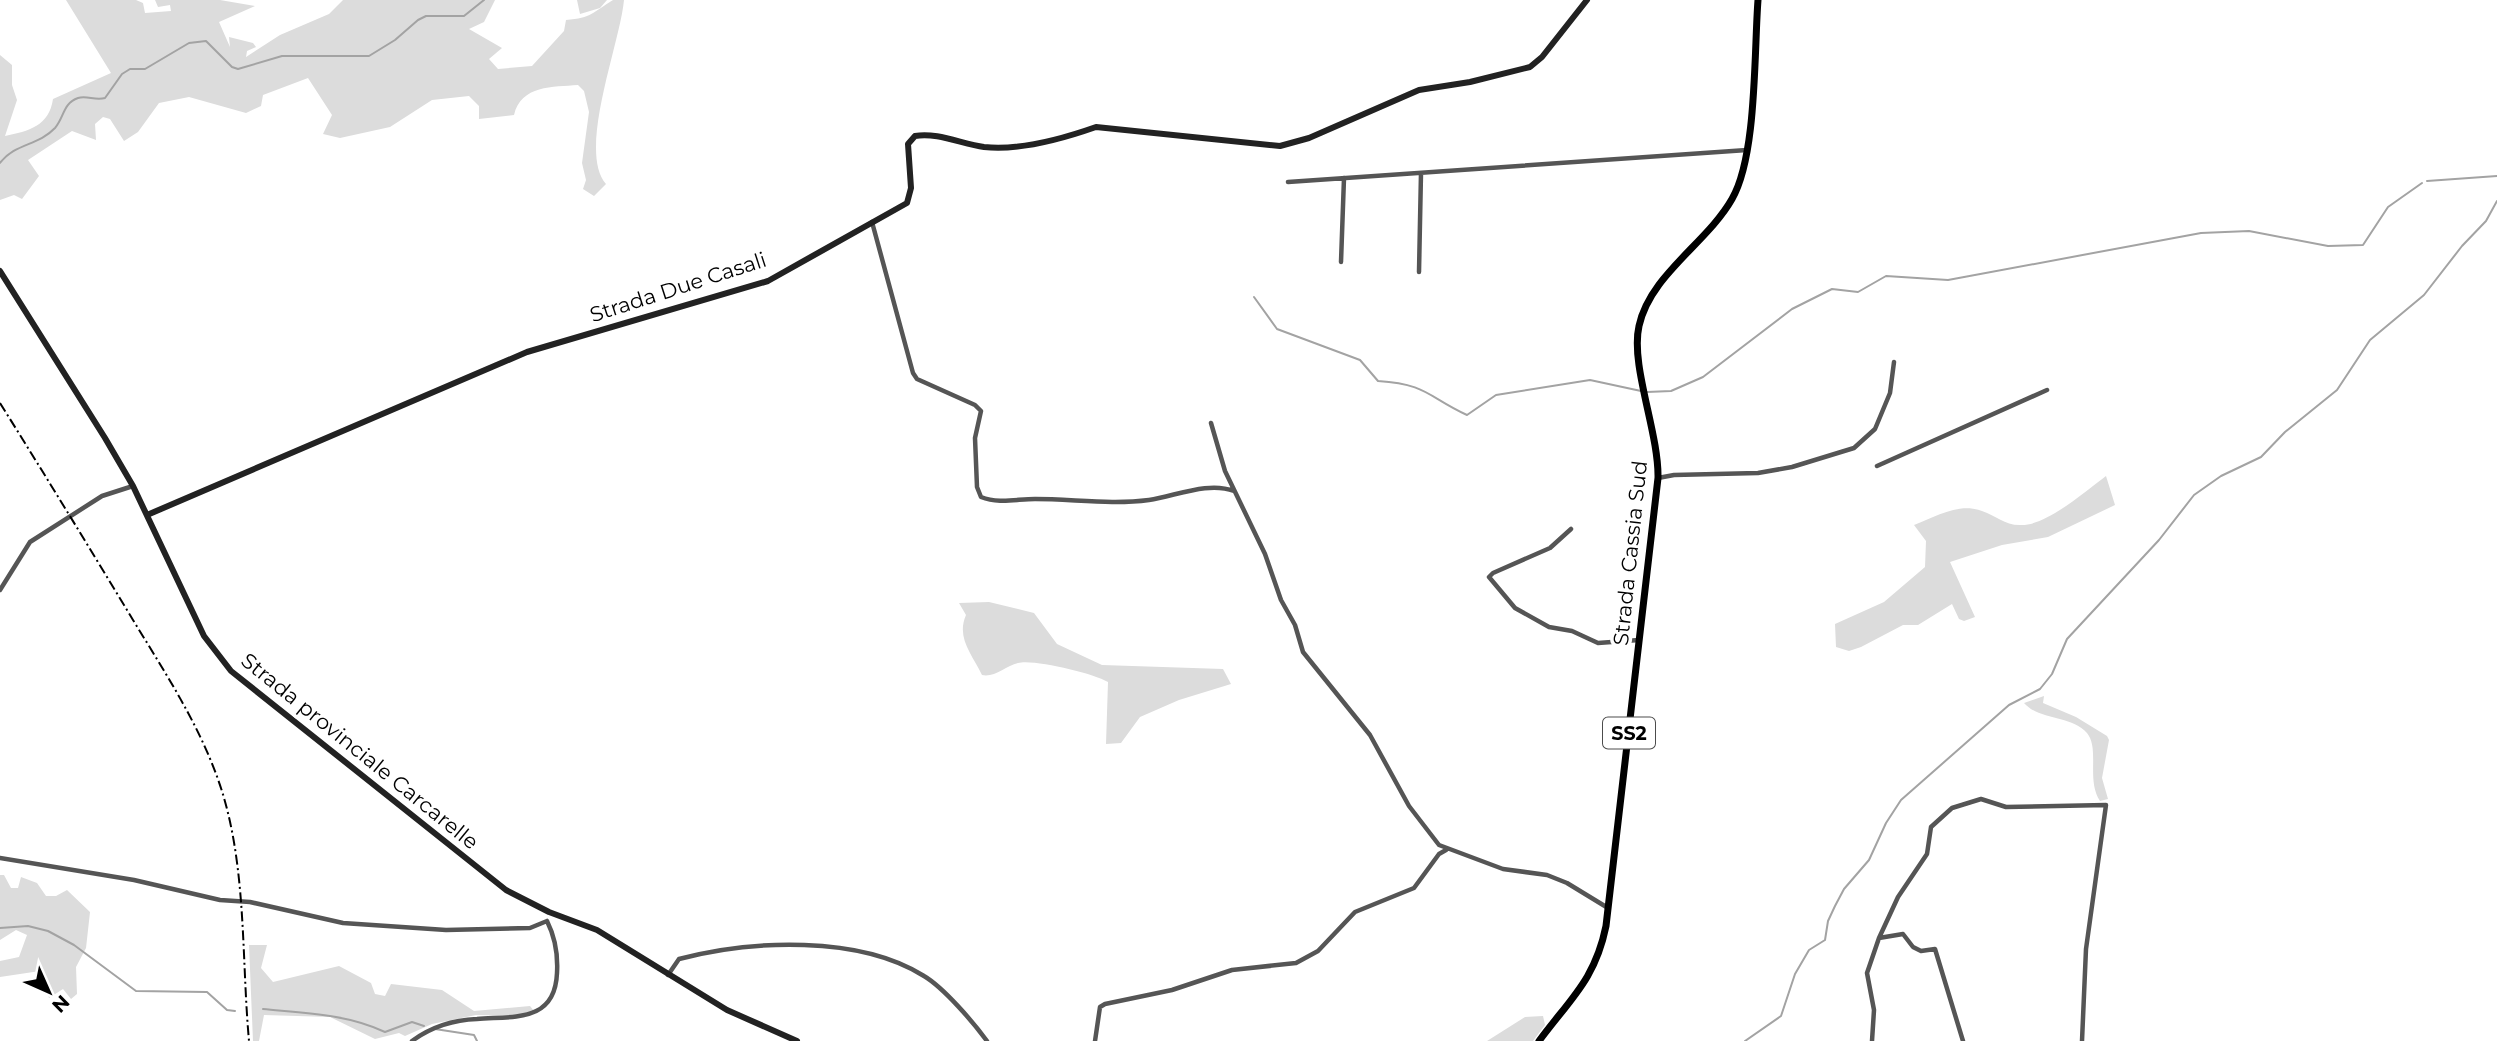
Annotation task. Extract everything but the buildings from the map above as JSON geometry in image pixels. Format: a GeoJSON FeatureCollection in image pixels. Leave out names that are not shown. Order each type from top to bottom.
{"type":"FeatureCollection","features":[{"type":"Feature","properties":{"kind":"main road","name":"Strada Cassia Sud"},"geometry":{"type":"LineString","coordinates":[[1539,1041],[1595,966],[1608,909],[1658,478],[1658,450],[1637,340],[1648,303],[1732,200],[1748,150],[1758,0]]}},
{"type":"Feature","properties":{"kind":"street","name":"Strada Due Casali"},"geometry":{"type":"LineString","coordinates":[[147,516],[527,352],[768,281],[899,209],[911,196],[908,144],[915,136],[936,136],[989,147],[1069,137],[1096,127],[1280,146],[1309,138],[1419,90],[1470,82],[1530,67],[1542,57],[1587,0]]}},
{"type":"Feature","properties":{"kind":"street"},"geometry":{"type":"LineString","coordinates":[[1288,182],[1748,150]]}},
{"type":"Feature","properties":{"kind":"street"},"geometry":{"type":"LineString","coordinates":[[1419,272],[1421,173]]}},
{"type":"Feature","properties":{"kind":"street"},"geometry":{"type":"LineString","coordinates":[[1341,262],[1344,178]]}},
{"type":"Feature","properties":{"kind":"street"},"geometry":{"type":"LineString","coordinates":[[872,222],[913,373],[924,383],[975,405],[981,411],[975,438],[977,487],[981,497],[1009,501],[1035,499],[1097,503],[1145,501],[1223,488],[1235,492]]}},
{"type":"Feature","properties":{"kind":"street","name":"Strada provinciale Carcarelle"},"geometry":{"type":"LineString","coordinates":[[0,271],[132,486],[204,636],[230,671],[493,881],[549,912],[597,930],[668,976],[739,1016],[797,1041]]}},
{"type":"Feature","properties":{"kind":"street"},"geometry":{"type":"LineString","coordinates":[[1658,478],[1758,472],[1792,467],[1854,448],[1875,429],[1890,393],[1894,362]]}},
{"type":"Feature","properties":{"kind":"street"},"geometry":{"type":"LineString","coordinates":[[1877,466],[2047,390]]}},
{"type":"Feature","properties":{"kind":"street"},"geometry":{"type":"LineString","coordinates":[[1211,423],[1222,464],[1265,554],[1281,600],[1295,625],[1303,652],[1370,735],[1409,806],[1439,845],[1503,869],[1547,875],[1567,883],[1608,909]]}},
{"type":"Feature","properties":{"kind":"street"},"geometry":{"type":"LineString","coordinates":[[0,590],[30,542],[102,496],[132,486]]}},
{"type":"Feature","properties":{"kind":"street"},"geometry":{"type":"LineString","coordinates":[[1570,528],[1550,548],[1489,577],[1515,608],[1549,626],[1572,631],[1598,643],[1640,640]]}},
{"type":"Feature","properties":{"kind":"street"},"geometry":{"type":"LineString","coordinates":[[1872,1041],[1874,1010],[1867,973],[1879,938],[1898,897],[1927,853],[1931,827],[1952,808],[1981,799],[2006,807],[2106,805],[2087,949],[2082,1041]]}},
{"type":"Feature","properties":{"kind":"street"},"geometry":{"type":"LineString","coordinates":[[1095,1041],[1100,1007],[1105,1004],[1172,990],[1213,974],[1296,963],[1306,959],[1355,912],[1414,888],[1439,854],[1447,850]]}},
{"type":"Feature","properties":{"kind":"street"},"geometry":{"type":"LineString","coordinates":[[0,858],[134,880],[229,901],[250,902],[323,920],[446,930],[530,928],[547,921]]}},
{"type":"Feature","properties":{"kind":"street"},"geometry":{"type":"LineString","coordinates":[[412,1041],[433,1027],[475,1019],[517,1017],[542,1009],[553,998],[557,984],[555,943],[547,921],[549,912]]}},
{"type":"Feature","properties":{"kind":"street"},"geometry":{"type":"LineString","coordinates":[[1879,938],[1903,934],[1913,947],[1922,951],[1935,949],[1964,1041]]}},
{"type":"Feature","properties":{"kind":"street"},"geometry":{"type":"LineString","coordinates":[[668,976],[679,959],[759,945],[847,949],[899,964],[926,976],[987,1041]]}},
{"type":"Feature","properties":{"kind":"shaded area"},"geometry":{"type":"Polygon","coordinates":[[[66,0],[136,0],[143,3],[145,13],[171,11],[170,5],[158,7],[155,0],[220,0],[255,6],[219,22],[230,47],[229,37],[253,43],[256,47],[247,51],[246,57],[280,35],[329,14],[343,0],[495,0],[484,22],[469,29],[502,48],[489,59],[498,69],[532,66],[564,31],[566,20],[587,16],[613,0],[624,0],[598,123],[598,168],[606,184],[594,196],[583,189],[586,180],[582,163],[589,112],[584,91],[578,85],[539,90],[523,98],[514,115],[479,119],[479,106],[469,96],[432,100],[390,127],[340,138],[323,134],[332,115],[308,78],[263,95],[261,106],[246,113],[189,97],[159,103],[138,132],[124,141],[110,119],[103,117],[95,124],[96,140],[72,131],[28,160],[39,176],[22,199],[14,195],[0,200],[0,55],[12,65],[12,85],[17,100],[5,136],[36,126],[47,115],[53,99],[111,73],[66,0]]]}},
{"type":"Feature","properties":{"kind":"shaded area"},"geometry":{"type":"Polygon","coordinates":[[[577,0],[607,0],[600,8],[580,14],[577,0]]]}},
{"type":"Feature","properties":{"kind":"shaded area"},"geometry":{"type":"Polygon","coordinates":[[[2106,476],[2115,505],[2048,537],[2002,545],[1950,562],[1975,617],[1964,621],[1959,619],[1952,604],[1918,625],[1903,625],[1861,647],[1849,651],[1836,647],[1835,624],[1884,602],[1925,567],[1926,541],[1914,525],[1965,508],[1982,511],[2011,524],[2032,524],[2066,506],[2106,476]]]}},
{"type":"Feature","properties":{"kind":"shaded area"},"geometry":{"type":"Polygon","coordinates":[[[989,602],[1034,613],[1057,644],[1102,665],[1223,669],[1231,684],[1179,700],[1140,717],[1121,743],[1106,744],[1108,682],[1063,668],[1026,662],[1014,664],[991,675],[982,675],[964,639],[963,623],[966,615],[959,603],[989,602]]]}},
{"type":"Feature","properties":{"kind":"shaded area"},"geometry":{"type":"Polygon","coordinates":[[[2044,696],[2043,703],[2076,717],[2107,736],[2109,740],[2102,778],[2108,799],[2100,801],[2096,793],[2093,747],[2087,733],[2073,723],[2038,713],[2024,703],[2044,696]]]}},
{"type":"Feature","properties":{"kind":"shaded area"},"geometry":{"type":"Polygon","coordinates":[[[0,875],[4,875],[11,888],[18,888],[21,877],[37,883],[46,896],[56,896],[67,890],[90,912],[86,948],[76,967],[77,994],[71,999],[63,989],[49,998],[40,971],[0,977],[0,961],[19,957],[27,935],[16,930],[0,940],[0,875]]]}},
{"type":"Feature","properties":{"kind":"shaded area"},"geometry":{"type":"Polygon","coordinates":[[[249,945],[267,945],[261,968],[273,982],[339,966],[371,983],[375,994],[385,996],[391,984],[442,990],[474,1011],[530,1006],[534,1011],[516,1016],[476,1015],[432,1024],[405,1036],[399,1033],[375,1039],[330,1017],[264,1015],[259,1041],[253,1041],[249,945]]]}},
{"type":"Feature","properties":{"kind":"shaded area"},"geometry":{"type":"Polygon","coordinates":[[[1543,1016],[1545,1025],[1533,1041],[1487,1041],[1525,1017],[1543,1016]]]}},
{"type":"Feature","properties":{"kind":"waterway"},"geometry":{"type":"LineString","coordinates":[[0,163],[6,156],[55,128],[73,100],[81,97],[105,98],[122,74],[130,69],[145,69],[189,43],[206,41],[232,67],[238,69],[282,56],[369,56],[426,16],[464,16],[484,0]]}},
{"type":"Feature","properties":{"kind":"waterway"},"geometry":{"type":"LineString","coordinates":[[2427,181],[2497,176]]}},
{"type":"Feature","properties":{"kind":"waterway"},"geometry":{"type":"LineString","coordinates":[[1647,392],[1671,391],[1703,377],[1792,309],[1832,289],[1858,292],[1886,276],[1948,280],[2201,233],[2249,231],[2328,246],[2363,245],[2388,207],[2422,183]]}},
{"type":"Feature","properties":{"kind":"waterway"},"geometry":{"type":"LineString","coordinates":[[1745,1041],[1781,1016],[1795,974],[1809,950],[1825,940],[1828,921],[1844,889],[1869,860],[1886,823],[1901,800],[2009,705],[2040,689],[2052,674],[2067,639],[2159,540],[2194,495],[2221,476],[2261,457],[2285,432],[2337,390],[2370,340],[2424,295],[2462,246],[2486,221],[2497,201]]}},
{"type":"Feature","properties":{"kind":"waterway"},"geometry":{"type":"LineString","coordinates":[[1254,297],[1277,329],[1360,360],[1378,381],[1417,388],[1467,415],[1496,395],[1590,380],[1641,391]]}},
{"type":"Feature","properties":{"kind":"waterway"},"geometry":{"type":"LineString","coordinates":[[0,928],[28,926],[48,931],[74,945],[136,991],[207,992],[227,1010],[235,1011]]}},
{"type":"Feature","properties":{"kind":"waterway"},"geometry":{"type":"LineString","coordinates":[[263,1009],[341,1018],[385,1032],[412,1022],[424,1026]]}},
{"type":"Feature","properties":{"kind":"waterway"},"geometry":{"type":"LineString","coordinates":[[435,1029],[474,1035],[477,1041]]}},
{"type":"Feature","properties":{"kind":"railway"},"geometry":{"type":"LineString","coordinates":[[0,403],[174,688],[199,735],[220,784],[237,866],[249,1041]]}}]}
